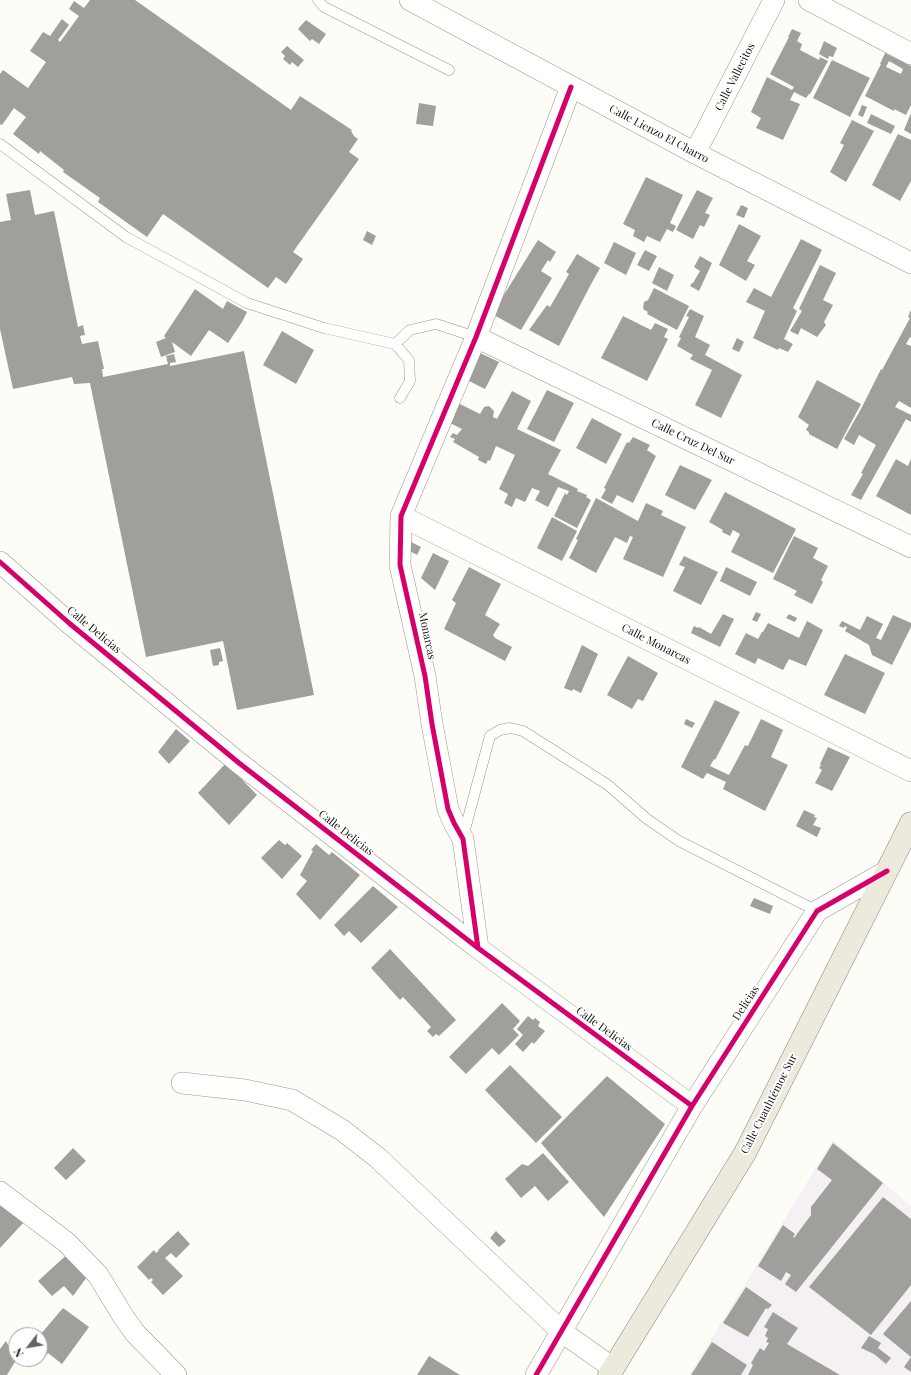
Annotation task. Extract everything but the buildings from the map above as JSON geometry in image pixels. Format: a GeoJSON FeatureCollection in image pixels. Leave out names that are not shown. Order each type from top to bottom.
{"type":"FeatureCollection","features":[{"type":"Feature","properties":{"kind":"main road","name":"Calle Cuauhtémoc Sur"},"geometry":{"type":"LineString","coordinates":[[611,1372],[745,1153],[911,823]]}},
{"type":"Feature","properties":{"kind":"street","name":"Calle Lienzo El Charro"},"geometry":{"type":"LineString","coordinates":[[410,0],[695,153],[911,263]]}},
{"type":"Feature","properties":{"kind":"street","name":"Calle Vallecitos"},"geometry":{"type":"LineString","coordinates":[[695,153],[774,0]]}},
{"type":"Feature","properties":{"kind":"street"},"geometry":{"type":"LineString","coordinates":[[809,0],[911,54]]}},
{"type":"Feature","properties":{"kind":"street","name":"Monarcas"},"geometry":{"type":"LineString","coordinates":[[478,948],[463,839],[448,809],[432,724],[425,676],[400,565],[401,516],[476,337],[571,87]]}},
{"type":"Feature","properties":{"kind":"street","name":"Calle Cruz Del Sur"},"geometry":{"type":"LineString","coordinates":[[476,337],[911,547]]}},
{"type":"Feature","properties":{"kind":"street","name":"Calle Monarcas"},"geometry":{"type":"LineString","coordinates":[[401,516],[911,771]]}},
{"type":"Feature","properties":{"kind":"street","name":"Calle Delicias"},"geometry":{"type":"LineString","coordinates":[[0,562],[69,623],[239,763],[478,948],[692,1106]]}},
{"type":"Feature","properties":{"kind":"street"},"geometry":{"type":"LineString","coordinates":[[817,911],[887,871]]}},
{"type":"Feature","properties":{"kind":"street","name":"Delicias"},"geometry":{"type":"LineString","coordinates":[[536,1375],[692,1106],[817,911]]}},
{"type":"Feature","properties":{"kind":"street"},"geometry":{"type":"LineString","coordinates":[[182,1083],[245,1090],[292,1100],[342,1130],[378,1158],[562,1332],[611,1372]]}},
{"type":"Feature","properties":{"kind":"street"},"geometry":{"type":"LineString","coordinates":[[0,1192],[66,1242],[98,1275],[135,1333],[176,1375]]}},
{"type":"Feature","properties":{"kind":"lane"},"geometry":{"type":"LineString","coordinates":[[318,0],[324,7],[448,70]]}},
{"type":"Feature","properties":{"kind":"lane"},"geometry":{"type":"LineString","coordinates":[[0,144],[126,237],[247,303],[324,328],[395,344],[409,360],[410,382],[400,398]]}},
{"type":"Feature","properties":{"kind":"lane"},"geometry":{"type":"LineString","coordinates":[[395,344],[410,330],[436,324],[476,337]]}},
{"type":"Feature","properties":{"kind":"lane"},"geometry":{"type":"LineString","coordinates":[[463,839],[490,736],[500,730],[510,728],[523,731],[608,785],[647,819],[679,841],[817,911]]}},
{"type":"Feature","properties":{"kind":"shaded area"},"geometry":{"type":"Polygon","coordinates":[[[833,1140],[911,1206],[911,1375],[689,1375],[833,1140]]]}},
{"type":"Feature","properties":{"kind":"cycle path"},"geometry":{"type":"LineString","coordinates":[[478,948],[463,839],[448,809],[432,724],[425,676],[400,565],[401,516],[476,337],[571,87]]}},
{"type":"Feature","properties":{"kind":"cycle path"},"geometry":{"type":"LineString","coordinates":[[0,562],[69,623],[239,763],[478,948],[692,1106]]}},
{"type":"Feature","properties":{"kind":"cycle path"},"geometry":{"type":"LineString","coordinates":[[536,1375],[692,1106],[817,911],[887,871]]}}]}
